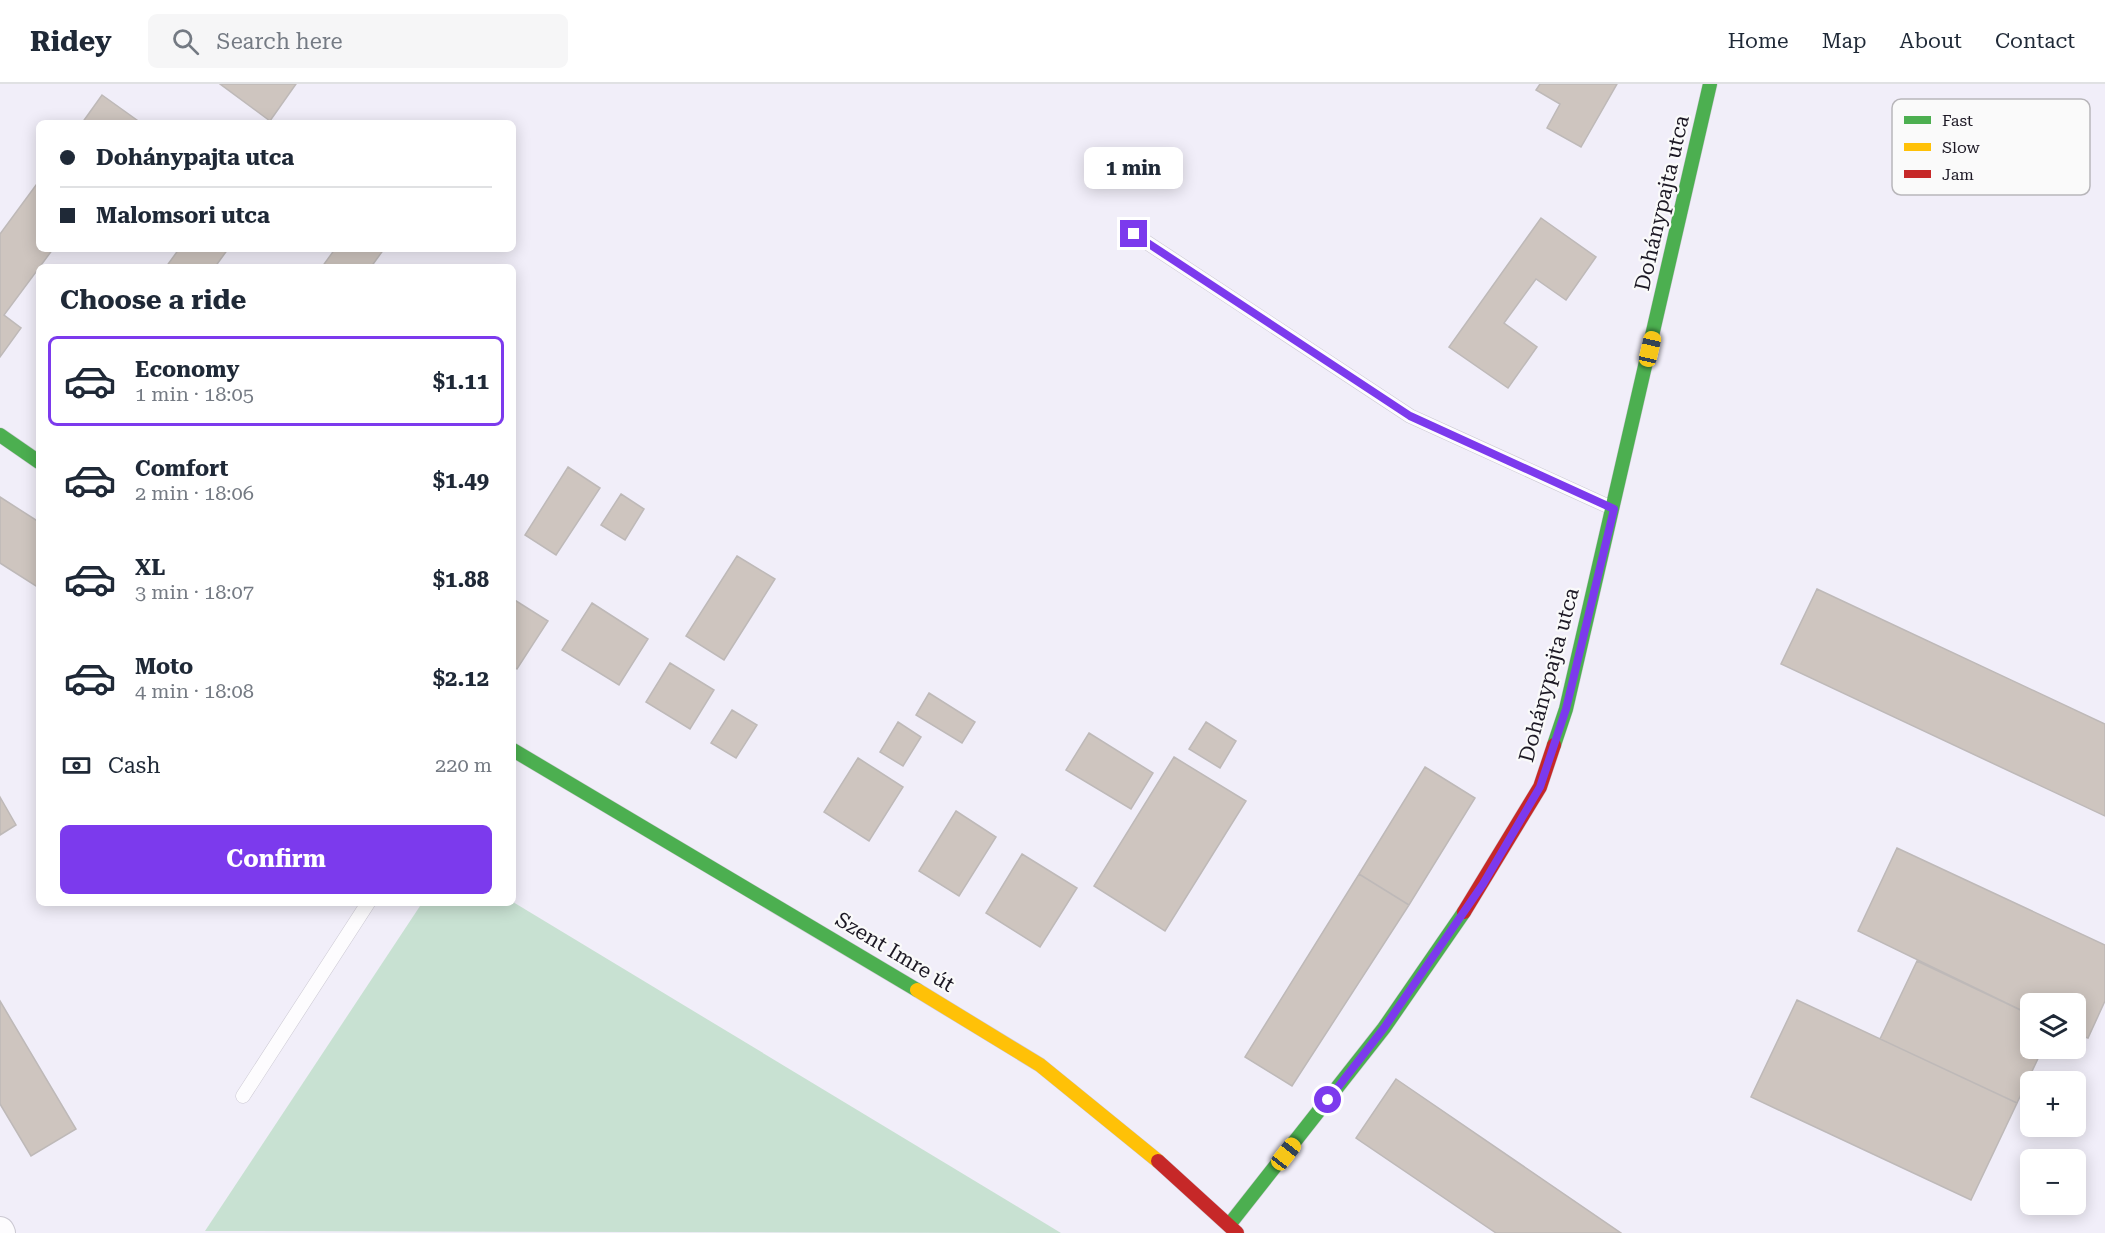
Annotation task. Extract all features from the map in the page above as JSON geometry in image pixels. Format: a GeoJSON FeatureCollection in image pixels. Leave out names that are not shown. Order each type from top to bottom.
{"type":"FeatureCollection","features":[{"type":"Feature","properties":{"kind":"street","name":"Dohánypajta utca"},"geometry":{"type":"LineString","coordinates":[[1233,1229],[1384,1028],[1483,884],[1540,787],[1566,709],[1614,509],[1710,84]]}},
{"type":"Feature","properties":{"kind":"street"},"geometry":{"type":"LineString","coordinates":[[0,435],[36,460]]}},
{"type":"Feature","properties":{"kind":"street","name":"Szent Imre út"},"geometry":{"type":"LineString","coordinates":[[516,752],[872,962],[1040,1065],[1178,1177],[1233,1229]]}},
{"type":"Feature","properties":{"kind":"lane"},"geometry":{"type":"LineString","coordinates":[[1134,234],[1410,416],[1614,509]]}},
{"type":"Feature","properties":{"kind":"lane"},"geometry":{"type":"LineString","coordinates":[[243,1096],[366,906]]}},
{"type":"Feature","properties":{"kind":"green space"},"geometry":{"type":"Polygon","coordinates":[[[516,904],[1061,1233],[205,1231],[420,906],[516,906],[516,904]]]}},
{"type":"Feature","properties":{"kind":"building"},"geometry":{"type":"Polygon","coordinates":[[[220,84],[296,84],[269,120],[220,84]]]}},
{"type":"Feature","properties":{"kind":"building"},"geometry":{"type":"Polygon","coordinates":[[[1540,84],[1617,84],[1581,147],[1547,128],[1560,104],[1536,90],[1540,84]]]}},
{"type":"Feature","properties":{"kind":"building"},"geometry":{"type":"Polygon","coordinates":[[[102,95],[137,120],[84,120],[102,95]]]}},
{"type":"Feature","properties":{"kind":"building"},"geometry":{"type":"Polygon","coordinates":[[[36,185],[36,252],[51,252],[42,264],[36,264],[36,272],[4,315],[21,328],[0,357],[0,234],[36,185]]]}},
{"type":"Feature","properties":{"kind":"building"},"geometry":{"type":"Polygon","coordinates":[[[1541,218],[1596,257],[1566,300],[1536,279],[1504,323],[1537,347],[1508,388],[1449,347],[1541,218]]]}},
{"type":"Feature","properties":{"kind":"building"},"geometry":{"type":"Polygon","coordinates":[[[177,252],[226,252],[217,264],[168,264],[177,252]]]}},
{"type":"Feature","properties":{"kind":"building"},"geometry":{"type":"Polygon","coordinates":[[[333,252],[382,252],[373,264],[324,264],[333,252]]]}},
{"type":"Feature","properties":{"kind":"building"},"geometry":{"type":"Polygon","coordinates":[[[568,467],[600,488],[556,555],[525,535],[568,467]]]}},
{"type":"Feature","properties":{"kind":"building"},"geometry":{"type":"Polygon","coordinates":[[[621,494],[644,509],[625,540],[601,525],[621,494]]]}},
{"type":"Feature","properties":{"kind":"building"},"geometry":{"type":"Polygon","coordinates":[[[0,497],[36,520],[36,586],[0,563],[0,497]]]}},
{"type":"Feature","properties":{"kind":"building"},"geometry":{"type":"Polygon","coordinates":[[[737,556],[775,579],[724,660],[686,636],[737,556]]]}},
{"type":"Feature","properties":{"kind":"building"},"geometry":{"type":"Polygon","coordinates":[[[1817,589],[2105,724],[2105,816],[1781,664],[1817,589]]]}},
{"type":"Feature","properties":{"kind":"building"},"geometry":{"type":"Polygon","coordinates":[[[516,601],[548,621],[516,668],[516,601]]]}},
{"type":"Feature","properties":{"kind":"building"},"geometry":{"type":"Polygon","coordinates":[[[592,603],[648,639],[619,685],[562,650],[592,603]]]}},
{"type":"Feature","properties":{"kind":"building"},"geometry":{"type":"Polygon","coordinates":[[[670,663],[714,690],[690,729],[646,702],[670,663]]]}},
{"type":"Feature","properties":{"kind":"building"},"geometry":{"type":"Polygon","coordinates":[[[929,693],[975,722],[962,743],[916,715],[929,693]]]}},
{"type":"Feature","properties":{"kind":"building"},"geometry":{"type":"Polygon","coordinates":[[[732,710],[757,725],[736,758],[711,743],[732,710]]]}},
{"type":"Feature","properties":{"kind":"building"},"geometry":{"type":"Polygon","coordinates":[[[898,722],[921,737],[903,766],[880,752],[898,722]]]}},
{"type":"Feature","properties":{"kind":"building"},"geometry":{"type":"Polygon","coordinates":[[[1206,722],[1236,741],[1220,768],[1189,749],[1206,722]]]}},
{"type":"Feature","properties":{"kind":"building"},"geometry":{"type":"Polygon","coordinates":[[[1089,733],[1153,773],[1131,809],[1066,770],[1089,733]]]}},
{"type":"Feature","properties":{"kind":"building"},"geometry":{"type":"Polygon","coordinates":[[[1174,757],[1246,801],[1165,931],[1094,886],[1174,757]]]}},
{"type":"Feature","properties":{"kind":"building"},"geometry":{"type":"Polygon","coordinates":[[[858,758],[903,787],[869,841],[824,812],[858,758]]]}},
{"type":"Feature","properties":{"kind":"building"},"geometry":{"type":"Polygon","coordinates":[[[1425,767],[1475,798],[1409,905],[1359,874],[1425,767]]]}},
{"type":"Feature","properties":{"kind":"building"},"geometry":{"type":"Polygon","coordinates":[[[0,797],[16,825],[0,835],[0,797]]]}},
{"type":"Feature","properties":{"kind":"building"},"geometry":{"type":"Polygon","coordinates":[[[956,811],[996,837],[959,896],[919,871],[956,811]]]}},
{"type":"Feature","properties":{"kind":"building"},"geometry":{"type":"Polygon","coordinates":[[[1897,848],[2105,945],[2105,1001],[2088,1038],[2086,1037],[2086,993],[2020,993],[2020,1010],[1858,931],[1897,848]]]}},
{"type":"Feature","properties":{"kind":"building"},"geometry":{"type":"Polygon","coordinates":[[[1022,854],[1077,888],[1040,947],[986,913],[1022,854]]]}},
{"type":"Feature","properties":{"kind":"building"},"geometry":{"type":"Polygon","coordinates":[[[1359,874],[1409,905],[1292,1086],[1245,1057],[1359,874]]]}},
{"type":"Feature","properties":{"kind":"building"},"geometry":{"type":"Polygon","coordinates":[[[1917,961],[2020,1010],[2020,1059],[2038,1059],[2032,1071],[2020,1071],[2020,1097],[2017,1103],[1880,1039],[1917,961]]]}},
{"type":"Feature","properties":{"kind":"building"},"geometry":{"type":"Polygon","coordinates":[[[1797,1000],[2017,1103],[1971,1200],[1751,1097],[1797,1000]]]}},
{"type":"Feature","properties":{"kind":"building"},"geometry":{"type":"Polygon","coordinates":[[[0,1001],[76,1129],[31,1156],[0,1104],[0,1001]]]}},
{"type":"Feature","properties":{"kind":"building"},"geometry":{"type":"Polygon","coordinates":[[[1396,1079],[1621,1233],[1496,1233],[1356,1138],[1396,1079]]]}},
{"type":"Feature","properties":{"kind":"traffic: fast"},"geometry":{"type":"LineString","coordinates":[[1554,745],[1566,709],[1710,84]]}},
{"type":"Feature","properties":{"kind":"traffic: fast"},"geometry":{"type":"LineString","coordinates":[[0,435],[36,460]]}},
{"type":"Feature","properties":{"kind":"traffic: fast"},"geometry":{"type":"LineString","coordinates":[[516,752],[917,990]]}},
{"type":"Feature","properties":{"kind":"traffic: fast"},"geometry":{"type":"LineString","coordinates":[[1229,1225],[1384,1028],[1464,912]]}},
{"type":"Feature","properties":{"kind":"traffic: slow"},"geometry":{"type":"LineString","coordinates":[[917,990],[1040,1065],[1158,1161]]}},
{"type":"Feature","properties":{"kind":"traffic: jam"},"geometry":{"type":"LineString","coordinates":[[1464,912],[1540,787],[1554,745]]}},
{"type":"Feature","properties":{"kind":"traffic: jam"},"geometry":{"type":"LineString","coordinates":[[1158,1161],[1237,1233]]}},
{"type":"Feature","properties":{"kind":"route"},"geometry":{"type":"LineString","coordinates":[[1134,234],[1410,416],[1614,509],[1566,709],[1540,787],[1483,884],[1384,1028],[1328,1100]]}}]}
